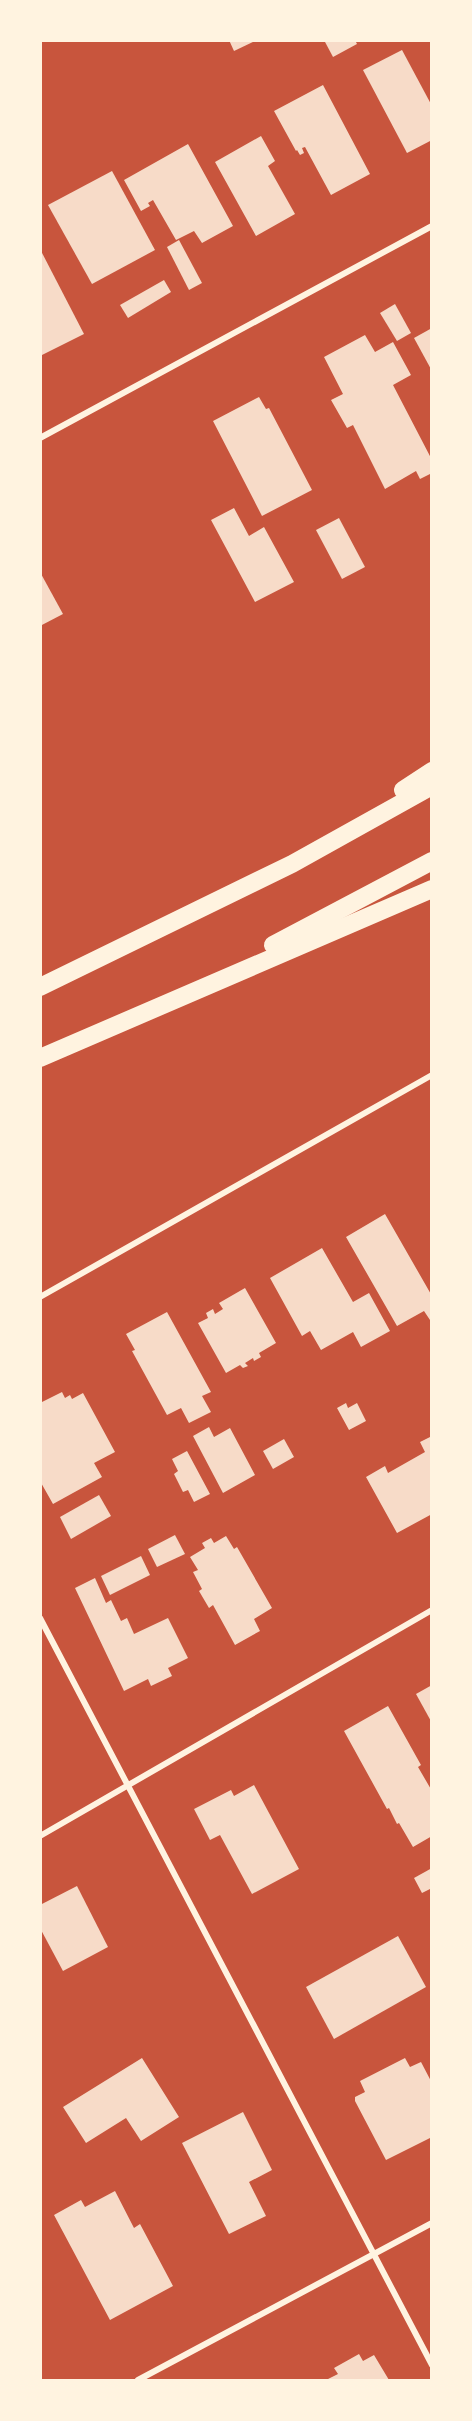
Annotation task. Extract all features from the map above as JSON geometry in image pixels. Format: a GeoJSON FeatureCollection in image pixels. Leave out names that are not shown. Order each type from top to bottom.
{"type":"FeatureCollection","features":[{"type":"Feature","properties":{"kind":"highway"},"geometry":{"type":"LineString","coordinates":[[292,864],[432,771]]}},
{"type":"Feature","properties":{"kind":"highway"},"geometry":{"type":"LineString","coordinates":[[40,987],[292,864],[432,786]]}},
{"type":"Feature","properties":{"kind":"highway"},"geometry":{"type":"LineString","coordinates":[[168,1001],[432,861]]}},
{"type":"Feature","properties":{"kind":"highway"},"geometry":{"type":"LineString","coordinates":[[40,1058],[168,1001],[432,890]]}},
{"type":"Feature","properties":{"kind":"street"},"geometry":{"type":"LineString","coordinates":[[40,438],[432,226]]}},
{"type":"Feature","properties":{"kind":"street"},"geometry":{"type":"LineString","coordinates":[[40,1297],[432,1075]]}},
{"type":"Feature","properties":{"kind":"street"},"geometry":{"type":"LineString","coordinates":[[40,1836],[432,1610]]}},
{"type":"Feature","properties":{"kind":"street"},"geometry":{"type":"LineString","coordinates":[[40,1618],[432,2365]]}},
{"type":"Feature","properties":{"kind":"street"},"geometry":{"type":"LineString","coordinates":[[138,2380],[432,2223]]}},
{"type":"Feature","properties":{"kind":"building"},"geometry":{"type":"Polygon","coordinates":[[[229,40],[257,40],[234,51],[229,40]]]}},
{"type":"Feature","properties":{"kind":"building"},"geometry":{"type":"Polygon","coordinates":[[[324,40],[355,40],[357,44],[333,57],[324,40]]]}},
{"type":"Feature","properties":{"kind":"building"},"geometry":{"type":"Polygon","coordinates":[[[402,50],[432,106],[432,140],[407,153],[363,70],[402,50]]]}},
{"type":"Feature","properties":{"kind":"building"},"geometry":{"type":"Polygon","coordinates":[[[323,85],[370,174],[331,195],[305,147],[302,148],[304,153],[300,155],[274,111],[323,85]]]}},
{"type":"Feature","properties":{"kind":"building"},"geometry":{"type":"Polygon","coordinates":[[[261,136],[275,161],[268,166],[295,214],[256,236],[215,162],[261,136]]]}},
{"type":"Feature","properties":{"kind":"building"},"geometry":{"type":"Polygon","coordinates":[[[188,144],[233,226],[202,243],[194,231],[176,240],[153,200],[148,203],[150,206],[141,211],[124,180],[188,144]]]}},
{"type":"Feature","properties":{"kind":"building"},"geometry":{"type":"Polygon","coordinates":[[[112,171],[155,250],[92,284],[48,205],[112,171]]]}},
{"type":"Feature","properties":{"kind":"building"},"geometry":{"type":"Polygon","coordinates":[[[179,240],[202,283],[189,290],[167,247],[179,240]]]}},
{"type":"Feature","properties":{"kind":"building"},"geometry":{"type":"Polygon","coordinates":[[[40,249],[84,334],[40,356],[40,249]]]}},
{"type":"Feature","properties":{"kind":"building"},"geometry":{"type":"Polygon","coordinates":[[[164,280],[171,292],[128,318],[120,305],[164,280]]]}},
{"type":"Feature","properties":{"kind":"building"},"geometry":{"type":"Polygon","coordinates":[[[395,304],[411,333],[397,341],[380,313],[395,304]]]}},
{"type":"Feature","properties":{"kind":"building"},"geometry":{"type":"Polygon","coordinates":[[[432,328],[432,371],[414,338],[432,328]]]}},
{"type":"Feature","properties":{"kind":"building"},"geometry":{"type":"Polygon","coordinates":[[[365,335],[375,352],[393,342],[411,375],[393,385],[432,460],[432,473],[420,479],[416,471],[385,489],[353,425],[347,428],[331,400],[343,394],[324,357],[365,335]]]}},
{"type":"Feature","properties":{"kind":"building"},"geometry":{"type":"Polygon","coordinates":[[[259,397],[266,409],[269,408],[312,490],[262,516],[213,421],[259,397]]]}},
{"type":"Feature","properties":{"kind":"building"},"geometry":{"type":"Polygon","coordinates":[[[234,508],[249,536],[264,527],[294,582],[255,602],[211,520],[234,508]]]}},
{"type":"Feature","properties":{"kind":"building"},"geometry":{"type":"Polygon","coordinates":[[[339,518],[365,567],[342,579],[316,530],[339,518]]]}},
{"type":"Feature","properties":{"kind":"building"},"geometry":{"type":"Polygon","coordinates":[[[40,572],[63,614],[40,626],[40,572]]]}},
{"type":"Feature","properties":{"kind":"building"},"geometry":{"type":"Polygon","coordinates":[[[385,1214],[432,1296],[432,1323],[424,1311],[397,1326],[346,1237],[385,1214]]]}},
{"type":"Feature","properties":{"kind":"building"},"geometry":{"type":"Polygon","coordinates":[[[322,1248],[353,1302],[369,1293],[390,1331],[361,1347],[353,1332],[321,1350],[310,1331],[302,1336],[270,1278],[322,1248]]]}},
{"type":"Feature","properties":{"kind":"building"},"geometry":{"type":"Polygon","coordinates":[[[245,1288],[276,1343],[259,1353],[261,1357],[254,1361],[253,1358],[245,1363],[248,1366],[243,1368],[240,1365],[226,1373],[198,1323],[208,1318],[206,1313],[213,1309],[215,1314],[223,1309],[219,1303],[245,1288]]]}},
{"type":"Feature","properties":{"kind":"building"},"geometry":{"type":"Polygon","coordinates":[[[167,1312],[211,1392],[202,1396],[211,1412],[189,1423],[181,1408],[167,1415],[132,1351],[135,1350],[126,1334],[167,1312]]]}},
{"type":"Feature","properties":{"kind":"building"},"geometry":{"type":"Polygon","coordinates":[[[62,1392],[65,1398],[70,1395],[72,1399],[83,1393],[115,1452],[94,1463],[102,1477],[53,1504],[40,1481],[40,1403],[62,1392]]]}},
{"type":"Feature","properties":{"kind":"building"},"geometry":{"type":"Polygon","coordinates":[[[346,1403],[348,1408],[357,1403],[366,1421],[349,1430],[337,1408],[346,1403]]]}},
{"type":"Feature","properties":{"kind":"building"},"geometry":{"type":"Polygon","coordinates":[[[209,1427],[214,1437],[230,1428],[255,1475],[223,1493],[193,1436],[209,1427]]]}},
{"type":"Feature","properties":{"kind":"building"},"geometry":{"type":"Polygon","coordinates":[[[432,1436],[432,1514],[397,1533],[366,1477],[385,1466],[388,1473],[425,1452],[420,1442],[432,1436]]]}},
{"type":"Feature","properties":{"kind":"building"},"geometry":{"type":"Polygon","coordinates":[[[284,1439],[294,1457],[273,1469],[263,1451],[284,1439]]]}},
{"type":"Feature","properties":{"kind":"building"},"geometry":{"type":"Polygon","coordinates":[[[187,1451],[210,1494],[194,1502],[188,1490],[183,1492],[174,1474],[178,1471],[172,1459],[187,1451]]]}},
{"type":"Feature","properties":{"kind":"building"},"geometry":{"type":"Polygon","coordinates":[[[99,1495],[111,1516],[71,1539],[60,1517],[99,1495]]]}},
{"type":"Feature","properties":{"kind":"building"},"geometry":{"type":"Polygon","coordinates":[[[175,1535],[185,1554],[157,1567],[148,1549],[175,1535]]]}},
{"type":"Feature","properties":{"kind":"building"},"geometry":{"type":"Polygon","coordinates":[[[226,1536],[234,1549],[237,1547],[272,1608],[254,1619],[260,1631],[235,1645],[213,1605],[209,1608],[199,1591],[202,1589],[193,1572],[198,1570],[190,1557],[205,1548],[202,1543],[211,1538],[214,1543],[226,1536]]]}},
{"type":"Feature","properties":{"kind":"building"},"geometry":{"type":"Polygon","coordinates":[[[141,1556],[150,1575],[110,1595],[101,1576],[141,1556]]]}},
{"type":"Feature","properties":{"kind":"building"},"geometry":{"type":"Polygon","coordinates":[[[95,1578],[106,1603],[111,1600],[121,1621],[127,1618],[134,1634],[168,1618],[188,1658],[168,1668],[172,1676],[151,1686],[148,1679],[124,1691],[75,1588],[95,1578]]]}},
{"type":"Feature","properties":{"kind":"building"},"geometry":{"type":"Polygon","coordinates":[[[432,1685],[432,1723],[416,1694],[432,1685]]]}},
{"type":"Feature","properties":{"kind":"building"},"geometry":{"type":"Polygon","coordinates":[[[388,1706],[421,1765],[418,1767],[432,1791],[432,1836],[413,1847],[389,1808],[387,1809],[344,1731],[388,1706]]]}},
{"type":"Feature","properties":{"kind":"building"},"geometry":{"type":"Polygon","coordinates":[[[254,1785],[299,1869],[252,1894],[220,1835],[210,1840],[194,1809],[231,1790],[234,1796],[254,1785]]]}},
{"type":"Feature","properties":{"kind":"building"},"geometry":{"type":"Polygon","coordinates":[[[432,1868],[432,1888],[422,1893],[414,1878],[432,1868]]]}},
{"type":"Feature","properties":{"kind":"building"},"geometry":{"type":"Polygon","coordinates":[[[77,1886],[108,1947],[63,1971],[40,1928],[40,1905],[77,1886]]]}},
{"type":"Feature","properties":{"kind":"building"},"geometry":{"type":"Polygon","coordinates":[[[398,1936],[426,1987],[334,2039],[306,1987],[398,1936]]]}},
{"type":"Feature","properties":{"kind":"building"},"geometry":{"type":"Polygon","coordinates":[[[142,2058],[179,2117],[141,2141],[126,2118],[86,2143],[63,2107],[142,2058]]]}},
{"type":"Feature","properties":{"kind":"building"},"geometry":{"type":"Polygon","coordinates":[[[405,2058],[410,2067],[421,2062],[432,2083],[432,2137],[386,2160],[355,2097],[365,2092],[360,2081],[405,2058]]]}},
{"type":"Feature","properties":{"kind":"building"},"geometry":{"type":"Polygon","coordinates":[[[243,2112],[272,2170],[249,2182],[266,2216],[229,2234],[182,2143],[243,2112]]]}},
{"type":"Feature","properties":{"kind":"building"},"geometry":{"type":"Polygon","coordinates":[[[115,2191],[134,2228],[140,2224],[173,2286],[110,2320],[54,2215],[81,2200],[85,2207],[115,2191]]]}},
{"type":"Feature","properties":{"kind":"building"},"geometry":{"type":"Polygon","coordinates":[[[359,2354],[363,2361],[374,2355],[389,2380],[326,2380],[338,2374],[334,2368],[359,2354]]]}}]}
